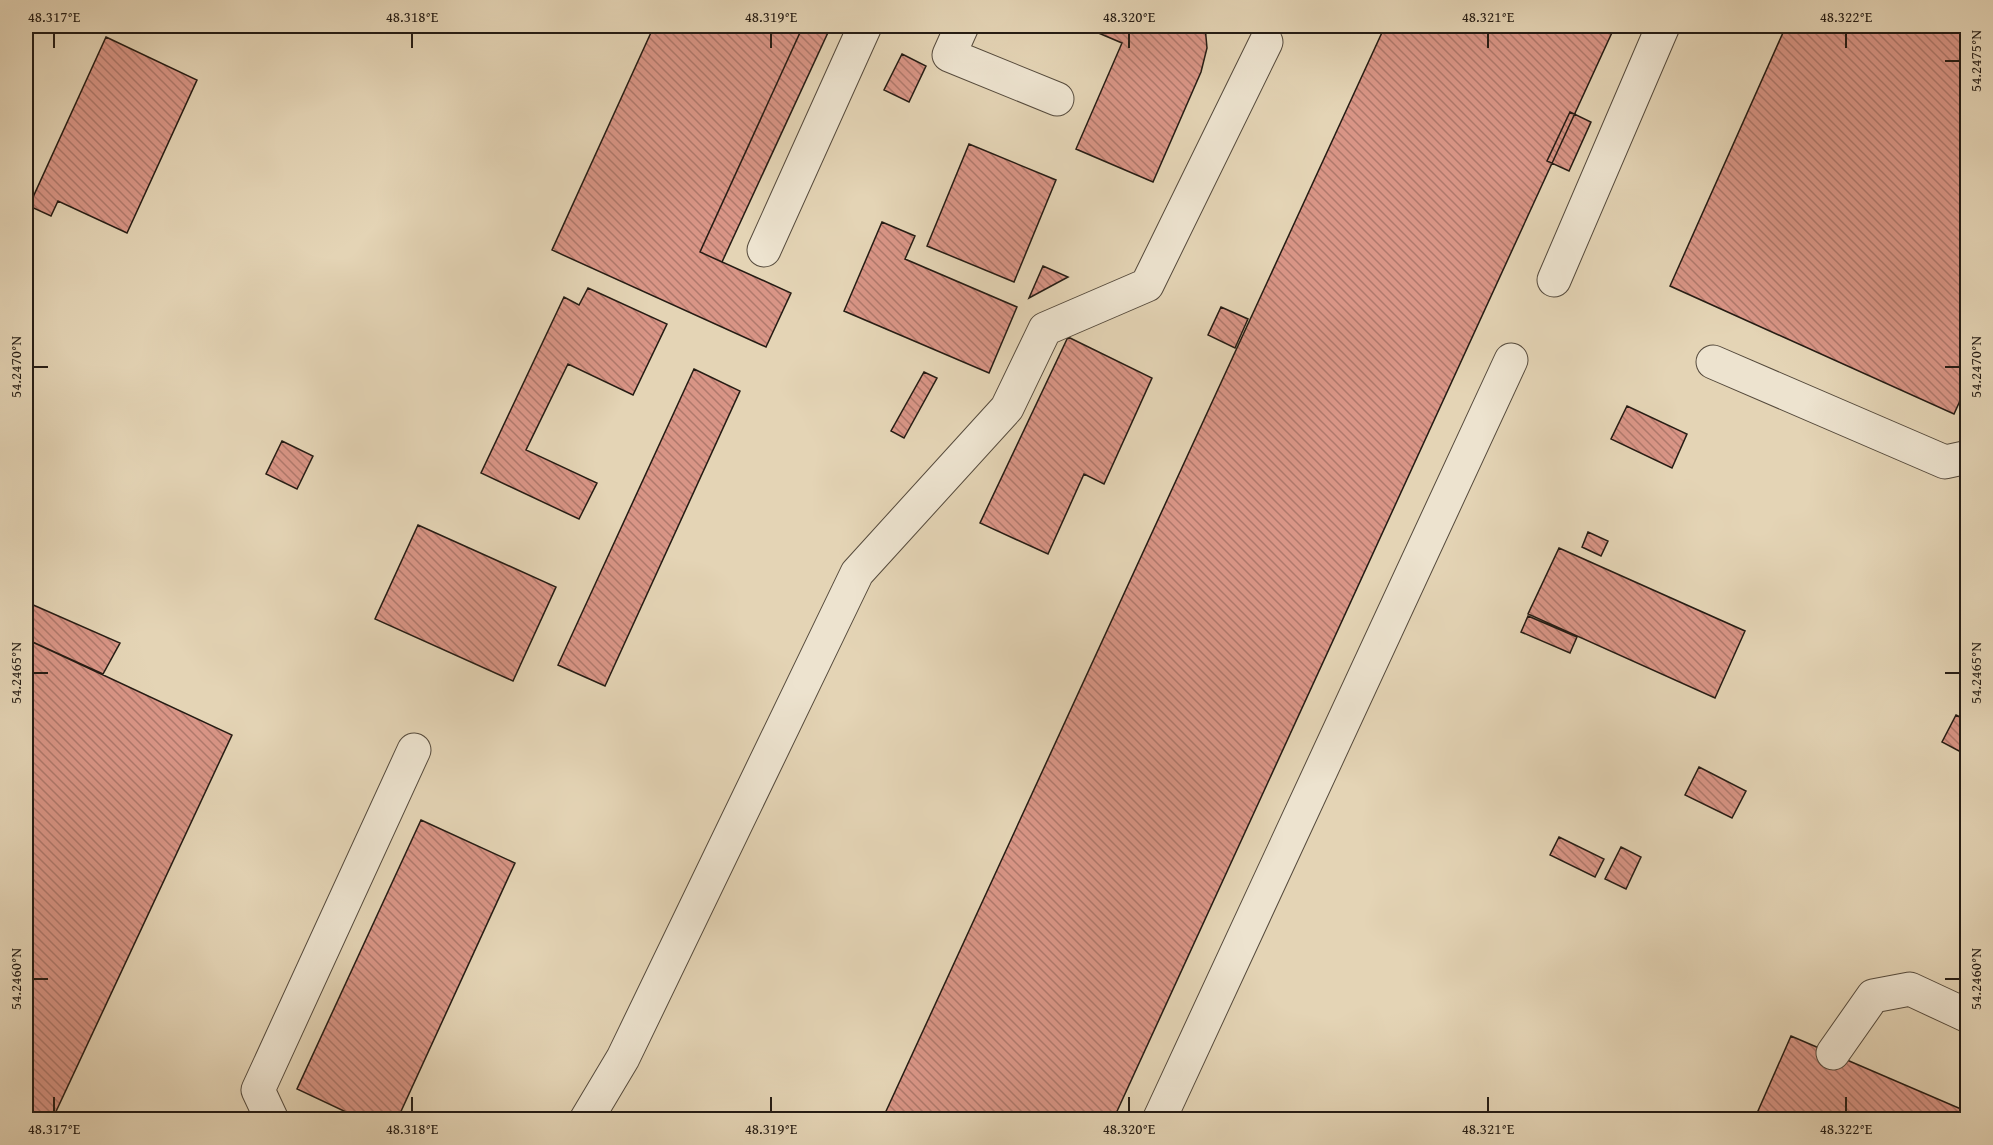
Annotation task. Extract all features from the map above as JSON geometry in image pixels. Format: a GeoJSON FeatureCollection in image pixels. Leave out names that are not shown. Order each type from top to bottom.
{"type":"FeatureCollection","features":[{"type":"Feature","properties":{"kind":"lane"},"geometry":{"type":"LineString","coordinates":[[764,250],[865,26]]}},
{"type":"Feature","properties":{"kind":"lane"},"geometry":{"type":"LineString","coordinates":[[962,26],[949,54],[1057,99]]}},
{"type":"Feature","properties":{"kind":"lane"},"geometry":{"type":"LineString","coordinates":[[1554,280],[1663,26]]}},
{"type":"Feature","properties":{"kind":"lane"},"geometry":{"type":"LineString","coordinates":[[586,1119],[623,1058],[857,573],[1007,408],[1045,329],[1147,285],[1266,42]]}},
{"type":"Feature","properties":{"kind":"lane"},"geometry":{"type":"LineString","coordinates":[[1159,1119],[1511,360]]}},
{"type":"Feature","properties":{"kind":"lane"},"geometry":{"type":"LineString","coordinates":[[1713,362],[1945,462],[1968,457]]}},
{"type":"Feature","properties":{"kind":"lane"},"geometry":{"type":"LineString","coordinates":[[272,1119],[258,1090],[414,750]]}},
{"type":"Feature","properties":{"kind":"lane"},"geometry":{"type":"LineString","coordinates":[[1833,1053],[1873,996],[1910,989],[1968,1016]]}},
{"type":"Feature","properties":{"kind":"building"},"geometry":{"type":"Polygon","coordinates":[[[654,26],[803,26],[700,252],[791,293],[766,347],[552,250],[654,26]]]}},
{"type":"Feature","properties":{"kind":"building"},"geometry":{"type":"Polygon","coordinates":[[[803,26],[831,26],[722,262],[700,252],[803,26]]]}},
{"type":"Feature","properties":{"kind":"building"},"geometry":{"type":"Polygon","coordinates":[[[1082,26],[1205,26],[1207,48],[1201,72],[1153,182],[1076,149],[1122,43],[1082,26]]]}},
{"type":"Feature","properties":{"kind":"building"},"geometry":{"type":"Polygon","coordinates":[[[1385,26],[1615,26],[1113,1120],[882,1120],[1385,26]]]}},
{"type":"Feature","properties":{"kind":"building"},"geometry":{"type":"Polygon","coordinates":[[[1786,26],[1968,26],[1968,383],[1954,414],[1670,286],[1786,26]]]}},
{"type":"Feature","properties":{"kind":"building"},"geometry":{"type":"Polygon","coordinates":[[[106,37],[197,80],[127,233],[58,201],[51,216],[29,206],[106,37]]]}},
{"type":"Feature","properties":{"kind":"building"},"geometry":{"type":"Polygon","coordinates":[[[902,54],[926,66],[909,102],[884,90],[902,54]]]}},
{"type":"Feature","properties":{"kind":"building"},"geometry":{"type":"Polygon","coordinates":[[[1570,112],[1591,122],[1569,171],[1547,161],[1570,112]]]}},
{"type":"Feature","properties":{"kind":"building"},"geometry":{"type":"Polygon","coordinates":[[[969,144],[1056,180],[1014,282],[927,246],[969,144]]]}},
{"type":"Feature","properties":{"kind":"building"},"geometry":{"type":"Polygon","coordinates":[[[882,222],[915,236],[905,259],[1017,307],[989,373],[844,311],[882,222]]]}},
{"type":"Feature","properties":{"kind":"building"},"geometry":{"type":"Polygon","coordinates":[[[1043,266],[1068,277],[1029,298],[1043,266]]]}},
{"type":"Feature","properties":{"kind":"building"},"geometry":{"type":"Polygon","coordinates":[[[588,288],[667,324],[633,395],[568,364],[526,450],[597,483],[579,519],[481,473],[564,297],[579,305],[588,288]]]}},
{"type":"Feature","properties":{"kind":"building"},"geometry":{"type":"Polygon","coordinates":[[[1221,307],[1248,319],[1235,348],[1208,335],[1221,307]]]}},
{"type":"Feature","properties":{"kind":"building"},"geometry":{"type":"Polygon","coordinates":[[[1068,337],[1152,378],[1104,484],[1084,474],[1048,554],[980,523],[1068,337]]]}},
{"type":"Feature","properties":{"kind":"building"},"geometry":{"type":"Polygon","coordinates":[[[694,369],[740,391],[605,686],[558,665],[694,369]]]}},
{"type":"Feature","properties":{"kind":"building"},"geometry":{"type":"Polygon","coordinates":[[[924,372],[937,378],[904,438],[891,431],[924,372]]]}},
{"type":"Feature","properties":{"kind":"building"},"geometry":{"type":"Polygon","coordinates":[[[1627,406],[1687,434],[1672,468],[1611,439],[1627,406]]]}},
{"type":"Feature","properties":{"kind":"building"},"geometry":{"type":"Polygon","coordinates":[[[282,441],[313,456],[297,489],[266,474],[282,441]]]}},
{"type":"Feature","properties":{"kind":"building"},"geometry":{"type":"Polygon","coordinates":[[[418,525],[556,587],[513,681],[375,619],[418,525]]]}},
{"type":"Feature","properties":{"kind":"building"},"geometry":{"type":"Polygon","coordinates":[[[1588,532],[1608,541],[1601,556],[1582,547],[1588,532]]]}},
{"type":"Feature","properties":{"kind":"building"},"geometry":{"type":"Polygon","coordinates":[[[1559,548],[1745,631],[1715,698],[1528,614],[1559,548]]]}},
{"type":"Feature","properties":{"kind":"building"},"geometry":{"type":"Polygon","coordinates":[[[31,604],[120,643],[103,674],[26,639],[26,615],[31,604]]]}},
{"type":"Feature","properties":{"kind":"building"},"geometry":{"type":"Polygon","coordinates":[[[1528,616],[1577,637],[1570,653],[1521,632],[1528,616]]]}},
{"type":"Feature","properties":{"kind":"building"},"geometry":{"type":"Polygon","coordinates":[[[26,639],[232,735],[52,1120],[26,1120],[26,639]]]}},
{"type":"Feature","properties":{"kind":"building"},"geometry":{"type":"Polygon","coordinates":[[[1956,715],[1968,721],[1968,735],[1959,751],[1942,742],[1956,715]]]}},
{"type":"Feature","properties":{"kind":"building"},"geometry":{"type":"Polygon","coordinates":[[[1699,767],[1746,791],[1732,818],[1685,795],[1699,767]]]}},
{"type":"Feature","properties":{"kind":"building"},"geometry":{"type":"Polygon","coordinates":[[[421,820],[515,863],[397,1120],[363,1120],[297,1089],[421,820]]]}},
{"type":"Feature","properties":{"kind":"building"},"geometry":{"type":"Polygon","coordinates":[[[1559,837],[1604,859],[1595,877],[1550,855],[1559,837]]]}},
{"type":"Feature","properties":{"kind":"building"},"geometry":{"type":"Polygon","coordinates":[[[1621,847],[1641,857],[1626,889],[1605,879],[1621,847]]]}},
{"type":"Feature","properties":{"kind":"building"},"geometry":{"type":"Polygon","coordinates":[[[1791,1036],[1968,1112],[1968,1120],[1754,1120],[1791,1036]]]}}]}
